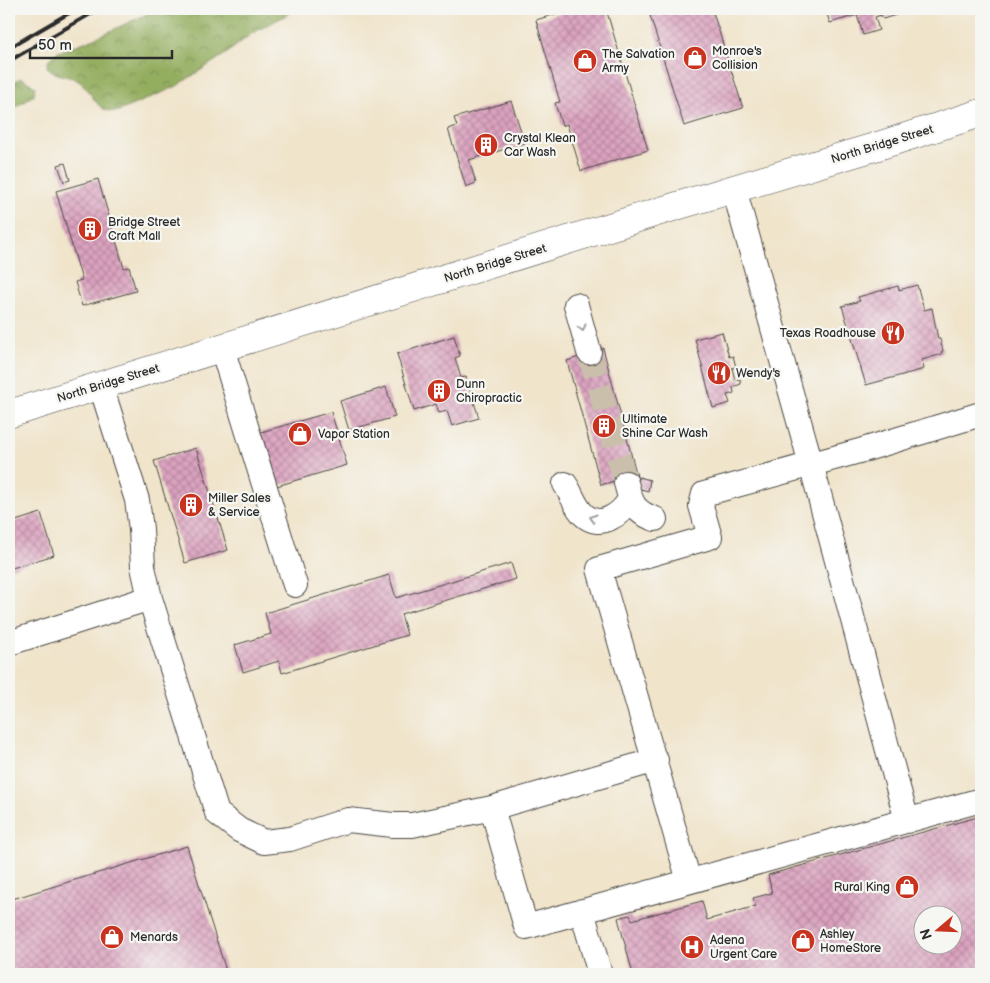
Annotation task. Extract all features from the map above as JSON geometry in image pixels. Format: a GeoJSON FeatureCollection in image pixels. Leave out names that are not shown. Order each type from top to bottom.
{"type":"FeatureCollection","features":[{"type":"Feature","properties":{"kind":"main road","name":"North Bridge Street"},"geometry":{"type":"LineString","coordinates":[[9,414],[981,113]]}},
{"type":"Feature","properties":{"kind":"lane"},"geometry":{"type":"LineString","coordinates":[[734,189],[811,464],[907,820]]}},
{"type":"Feature","properties":{"kind":"lane"},"geometry":{"type":"LineString","coordinates":[[576,305],[589,352]]}},
{"type":"Feature","properties":{"kind":"lane"},"geometry":{"type":"LineString","coordinates":[[222,348],[295,585]]}},
{"type":"Feature","properties":{"kind":"lane"},"geometry":{"type":"LineString","coordinates":[[101,386],[137,500],[143,567],[150,598],[217,813],[239,830],[264,842],[290,839],[348,820],[367,823],[412,825],[492,808],[656,760]]}},
{"type":"Feature","properties":{"kind":"lane"},"geometry":{"type":"LineString","coordinates":[[689,881],[656,760],[599,568],[710,537],[701,506],[704,494],[863,450],[981,414]]}},
{"type":"Feature","properties":{"kind":"lane"},"geometry":{"type":"LineString","coordinates":[[565,484],[584,516],[593,520],[601,521],[623,511],[628,491],[637,510],[654,519]]}},
{"type":"Feature","properties":{"kind":"lane"},"geometry":{"type":"LineString","coordinates":[[9,642],[150,598]]}},
{"type":"Feature","properties":{"kind":"lane"},"geometry":{"type":"LineString","coordinates":[[492,808],[526,927],[981,800]]}},
{"type":"Feature","properties":{"kind":"lane"},"geometry":{"type":"LineString","coordinates":[[582,912],[600,974]]}},
{"type":"Feature","properties":{"kind":"green space"},"geometry":{"type":"Polygon","coordinates":[[[158,9],[294,9],[251,34],[227,53],[175,87],[119,111],[105,110],[80,82],[51,71],[47,67],[49,59],[56,53],[95,38],[158,9]]]}},
{"type":"Feature","properties":{"kind":"green space"},"geometry":{"type":"Polygon","coordinates":[[[22,78],[35,87],[34,95],[9,111],[9,83],[22,78]]]}},
{"type":"Feature","properties":{"kind":"building","name":"The Salvation Army"},"geometry":{"type":"Polygon","coordinates":[[[572,9],[606,9],[648,150],[581,171],[567,124],[562,126],[555,103],[560,102],[536,20],[572,9]]]}},
{"type":"Feature","properties":{"kind":"building","name":"Monroe's Collision"},"geometry":{"type":"Polygon","coordinates":[[[648,9],[712,9],[743,108],[684,126],[648,9]]]}},
{"type":"Feature","properties":{"kind":"building"},"geometry":{"type":"Polygon","coordinates":[[[825,9],[897,9],[899,14],[883,19],[881,15],[875,17],[879,30],[863,35],[857,15],[830,23],[825,9]]]}},
{"type":"Feature","properties":{"kind":"building","name":"Crystal Klean Car Wash"},"geometry":{"type":"Polygon","coordinates":[[[511,101],[525,143],[469,160],[476,183],[466,187],[448,129],[457,126],[454,118],[511,101]]]}},
{"type":"Feature","properties":{"kind":"building"},"geometry":{"type":"Polygon","coordinates":[[[65,163],[70,180],[64,182],[58,165],[65,163]]]}},
{"type":"Feature","properties":{"kind":"building","name":"Bridge Street Craft Mall"},"geometry":{"type":"Polygon","coordinates":[[[98,179],[124,268],[129,267],[136,291],[82,306],[75,282],[82,280],[56,191],[98,179]]]}},
{"type":"Feature","properties":{"kind":"building","name":"Texas Roadhouse"},"geometry":{"type":"Polygon","coordinates":[[[917,285],[924,310],[932,308],[938,339],[940,339],[943,351],[941,352],[942,354],[922,360],[924,369],[866,385],[842,306],[860,301],[858,297],[898,286],[899,290],[917,285]]]}},
{"type":"Feature","properties":{"kind":"building","name":"Wendy's"},"geometry":{"type":"Polygon","coordinates":[[[722,332],[729,357],[733,356],[736,367],[732,368],[735,380],[740,379],[741,384],[733,387],[734,393],[727,395],[730,403],[713,408],[695,339],[722,332]]]}},
{"type":"Feature","properties":{"kind":"building","name":"Dunn Chiropractic"},"geometry":{"type":"Polygon","coordinates":[[[454,336],[460,356],[455,358],[461,378],[466,377],[479,418],[452,426],[447,411],[439,413],[436,404],[414,411],[397,354],[454,336]]]}},
{"type":"Feature","properties":{"kind":"building","name":"Ultimate Shine Car Wash"},"geometry":{"type":"Polygon","coordinates":[[[603,348],[638,480],[616,486],[614,481],[601,485],[567,361],[579,357],[578,354],[603,348]]]}},
{"type":"Feature","properties":{"kind":"building"},"geometry":{"type":"Polygon","coordinates":[[[386,387],[395,417],[349,430],[340,401],[386,387]]]}},
{"type":"Feature","properties":{"kind":"building"},"geometry":{"type":"Polygon","coordinates":[[[331,412],[347,465],[277,486],[261,432],[331,412]]]}},
{"type":"Feature","properties":{"kind":"building","name":"Miller Sales & Service"},"geometry":{"type":"Polygon","coordinates":[[[196,448],[228,550],[185,563],[154,461],[196,448]]]}},
{"type":"Feature","properties":{"kind":"building"},"geometry":{"type":"Polygon","coordinates":[[[639,477],[650,480],[648,491],[637,488],[639,477]]]}},
{"type":"Feature","properties":{"kind":"building"},"geometry":{"type":"Polygon","coordinates":[[[41,513],[54,555],[9,569],[9,523],[41,513]]]}},
{"type":"Feature","properties":{"kind":"building"},"geometry":{"type":"Polygon","coordinates":[[[511,563],[516,579],[401,614],[407,635],[282,673],[279,661],[243,672],[235,645],[271,634],[265,613],[389,575],[396,598],[511,563]]]}},
{"type":"Feature","properties":{"kind":"building"},"geometry":{"type":"Polygon","coordinates":[[[981,816],[981,974],[633,974],[618,918],[630,915],[632,920],[702,901],[707,920],[756,906],[753,898],[772,893],[768,875],[981,816]]]}},
{"type":"Feature","properties":{"kind":"building","name":"Menards"},"geometry":{"type":"Polygon","coordinates":[[[187,846],[227,974],[9,974],[9,900],[187,846]]]}},
{"type":"Feature","properties":{"kind":"tunnel"},"geometry":{"type":"LineString","coordinates":[[589,352],[626,483]]}},
{"type":"Feature","properties":{"kind":"railway"},"geometry":{"type":"LineString","coordinates":[[9,48],[76,9]]}},
{"type":"Feature","properties":{"kind":"railway"},"geometry":{"type":"LineString","coordinates":[[9,61],[99,9]]}},
{"type":"Feature","properties":{"kind":"place","name":"Monroe's Collision"},"geometry":{"type":"Point","coordinates":[695,58]}},
{"type":"Feature","properties":{"kind":"place","name":"The Salvation Army"},"geometry":{"type":"Point","coordinates":[585,61]}},
{"type":"Feature","properties":{"kind":"place","name":"Crystal Klean Car Wash"},"geometry":{"type":"Point","coordinates":[486,145]}},
{"type":"Feature","properties":{"kind":"place","name":"Bridge Street Craft Mall"},"geometry":{"type":"Point","coordinates":[90,229]}},
{"type":"Feature","properties":{"kind":"place","name":"Texas Roadhouse"},"geometry":{"type":"Point","coordinates":[893,333]}},
{"type":"Feature","properties":{"kind":"place","name":"Wendy's"},"geometry":{"type":"Point","coordinates":[719,373]}},
{"type":"Feature","properties":{"kind":"place","name":"Dunn Chiropractic"},"geometry":{"type":"Point","coordinates":[439,391]}},
{"type":"Feature","properties":{"kind":"place","name":"Ultimate Shine Car Wash"},"geometry":{"type":"Point","coordinates":[604,426]}},
{"type":"Feature","properties":{"kind":"place","name":"Vapor Station"},"geometry":{"type":"Point","coordinates":[300,434]}},
{"type":"Feature","properties":{"kind":"place","name":"Miller Sales & Service"},"geometry":{"type":"Point","coordinates":[191,505]}},
{"type":"Feature","properties":{"kind":"place","name":"Rural King"},"geometry":{"type":"Point","coordinates":[907,887]}},
{"type":"Feature","properties":{"kind":"place","name":"Menards"},"geometry":{"type":"Point","coordinates":[112,937]}},
{"type":"Feature","properties":{"kind":"place","name":"Ashley HomeStore"},"geometry":{"type":"Point","coordinates":[803,941]}},
{"type":"Feature","properties":{"kind":"place","name":"Adena Urgent Care"},"geometry":{"type":"Point","coordinates":[692,947]}}]}
